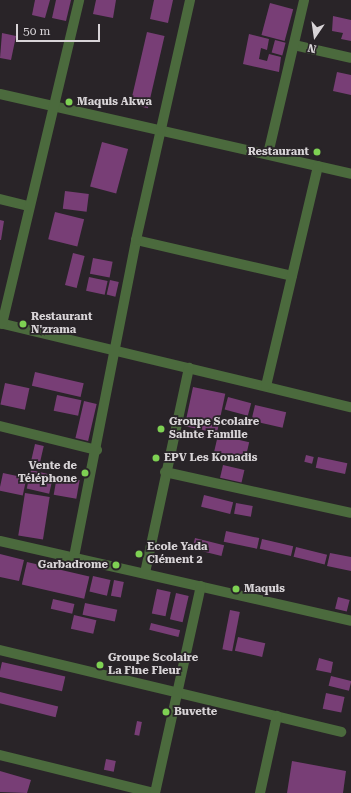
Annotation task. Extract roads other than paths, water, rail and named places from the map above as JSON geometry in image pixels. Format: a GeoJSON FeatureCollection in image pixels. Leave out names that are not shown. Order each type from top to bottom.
{"type":"FeatureCollection","features":[{"type":"Feature","properties":{"kind":"street"},"geometry":{"type":"LineString","coordinates":[[79,0],[52,106],[1,324],[351,407]]}},
{"type":"Feature","properties":{"kind":"street"},"geometry":{"type":"LineString","coordinates":[[74,557],[97,450],[136,240],[190,0]]}},
{"type":"Feature","properties":{"kind":"street"},"geometry":{"type":"LineString","coordinates":[[268,154],[304,0]]}},
{"type":"Feature","properties":{"kind":"street"},"geometry":{"type":"LineString","coordinates":[[294,45],[351,58]]}},
{"type":"Feature","properties":{"kind":"street"},"geometry":{"type":"LineString","coordinates":[[0,94],[351,174]]}},
{"type":"Feature","properties":{"kind":"street"},"geometry":{"type":"LineString","coordinates":[[266,386],[318,166]]}},
{"type":"Feature","properties":{"kind":"street"},"geometry":{"type":"LineString","coordinates":[[0,199],[29,206]]}},
{"type":"Feature","properties":{"kind":"street"},"geometry":{"type":"LineString","coordinates":[[136,240],[292,276]]}},
{"type":"Feature","properties":{"kind":"street"},"geometry":{"type":"LineString","coordinates":[[145,573],[164,472],[189,368]]}},
{"type":"Feature","properties":{"kind":"street"},"geometry":{"type":"LineString","coordinates":[[0,426],[97,450]]}},
{"type":"Feature","properties":{"kind":"street"},"geometry":{"type":"LineString","coordinates":[[164,472],[351,513]]}},
{"type":"Feature","properties":{"kind":"street"},"geometry":{"type":"LineString","coordinates":[[0,541],[351,621]]}},
{"type":"Feature","properties":{"kind":"street"},"geometry":{"type":"LineString","coordinates":[[0,755],[154,793],[176,690],[201,586]]}},
{"type":"Feature","properties":{"kind":"street"},"geometry":{"type":"LineString","coordinates":[[0,650],[176,690],[341,732]]}},
{"type":"Feature","properties":{"kind":"street"},"geometry":{"type":"LineString","coordinates":[[260,793],[277,716]]}},
{"type":"Feature","properties":{"kind":"place","name":"Maquis Akwa"},"geometry":{"type":"Point","coordinates":[69,102]}},
{"type":"Feature","properties":{"kind":"place","name":"Restaurant"},"geometry":{"type":"Point","coordinates":[317,152]}},
{"type":"Feature","properties":{"kind":"place","name":"Restaurant N'zrama"},"geometry":{"type":"Point","coordinates":[23,324]}},
{"type":"Feature","properties":{"kind":"place","name":"Groupe Scolaire Sainte Famille"},"geometry":{"type":"Point","coordinates":[161,429]}},
{"type":"Feature","properties":{"kind":"place","name":"EPV Les Konadis"},"geometry":{"type":"Point","coordinates":[156,458]}},
{"type":"Feature","properties":{"kind":"place","name":"Vente de Téléphone"},"geometry":{"type":"Point","coordinates":[85,473]}},
{"type":"Feature","properties":{"kind":"place","name":"Ecole Yada Clément 2"},"geometry":{"type":"Point","coordinates":[139,554]}},
{"type":"Feature","properties":{"kind":"place","name":"Garbadrome"},"geometry":{"type":"Point","coordinates":[116,565]}},
{"type":"Feature","properties":{"kind":"place","name":"Maquis"},"geometry":{"type":"Point","coordinates":[236,589]}},
{"type":"Feature","properties":{"kind":"place","name":"Groupe Scolaire La Fine Fleur"},"geometry":{"type":"Point","coordinates":[100,665]}},
{"type":"Feature","properties":{"kind":"place","name":"Buvette"},"geometry":{"type":"Point","coordinates":[166,712]}}]}
